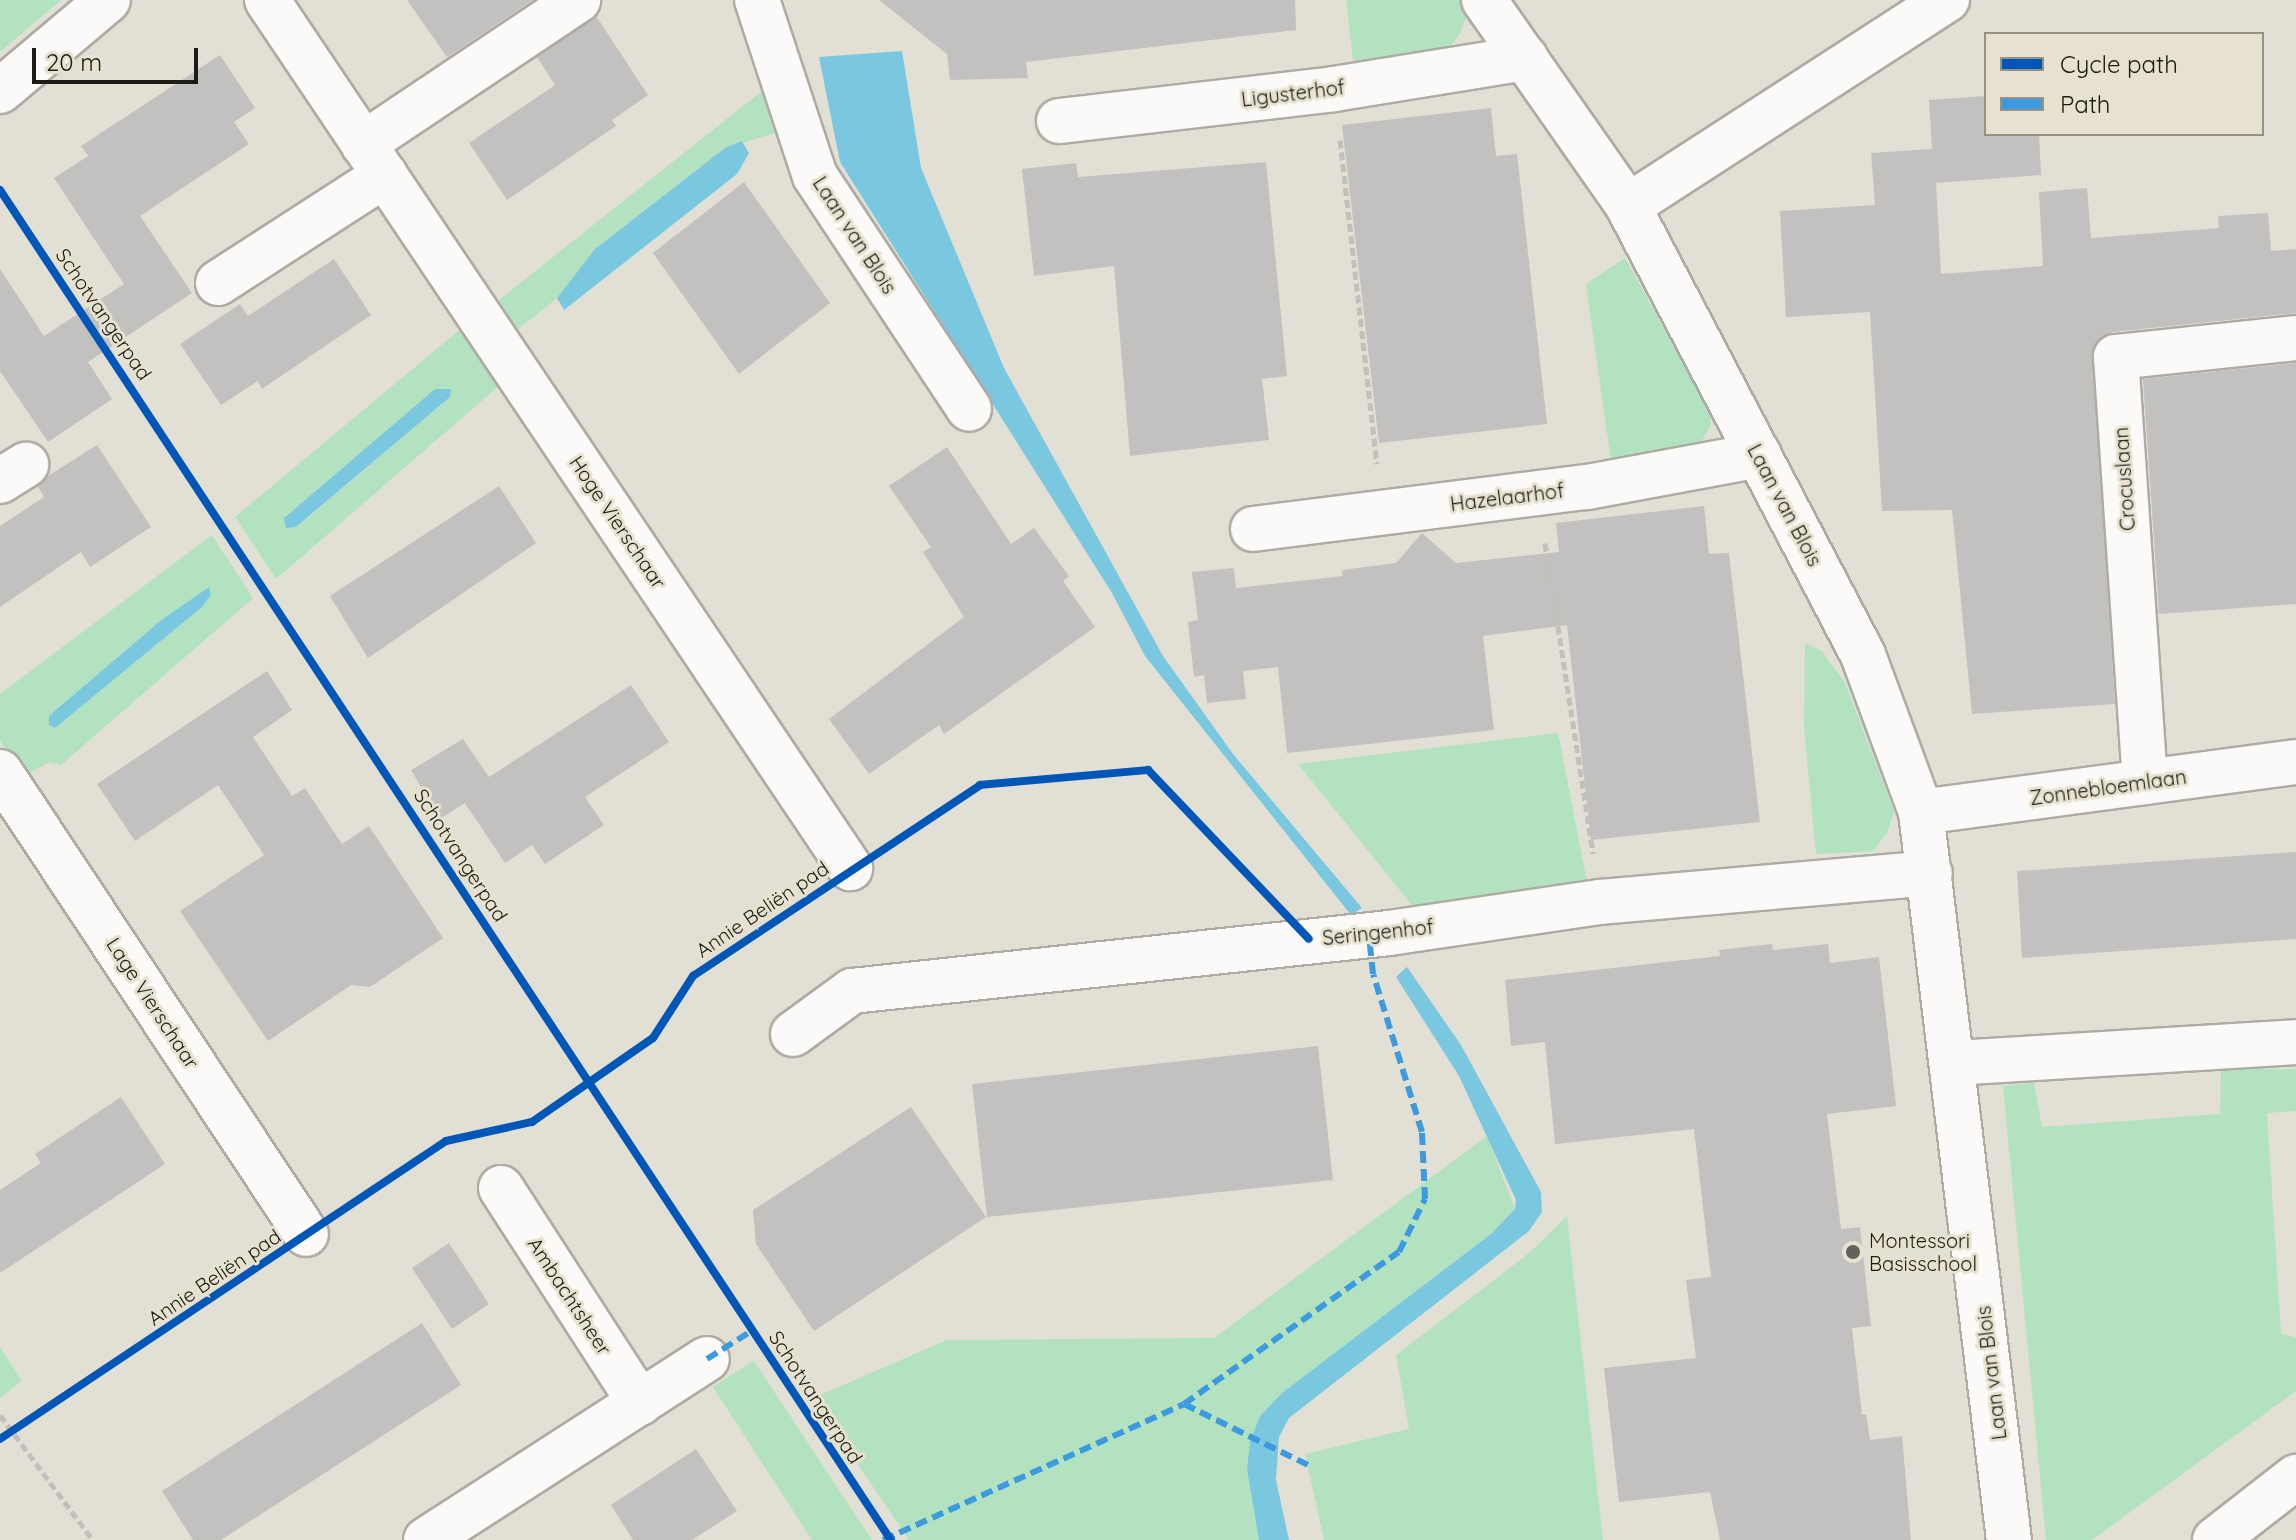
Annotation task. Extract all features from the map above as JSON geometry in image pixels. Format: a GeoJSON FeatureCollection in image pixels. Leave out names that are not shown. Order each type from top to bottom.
{"type":"FeatureCollection","features":[{"type":"Feature","properties":{"kind":"street"},"geometry":{"type":"LineString","coordinates":[[0,91],[108,0]]}},
{"type":"Feature","properties":{"kind":"street","name":"Hoge Vierschaar"},"geometry":{"type":"LineString","coordinates":[[267,0],[850,868]]}},
{"type":"Feature","properties":{"kind":"street"},"geometry":{"type":"LineString","coordinates":[[218,283],[578,0]]}},
{"type":"Feature","properties":{"kind":"street","name":"Laan van Blois"},"geometry":{"type":"LineString","coordinates":[[757,0],[815,176],[969,409]]}},
{"type":"Feature","properties":{"kind":"street","name":"Laan van Blois"},"geometry":{"type":"LineString","coordinates":[[1484,0],[1628,206],[1863,655],[1921,812],[1954,1063],[2009,1540]]}},
{"type":"Feature","properties":{"kind":"street"},"geometry":{"type":"LineString","coordinates":[[1628,206],[1947,0]]}},
{"type":"Feature","properties":{"kind":"street","name":"Ligusterhof"},"geometry":{"type":"LineString","coordinates":[[1059,121],[1334,89],[1526,58]]}},
{"type":"Feature","properties":{"kind":"street","name":"Crocuslaan"},"geometry":{"type":"LineString","coordinates":[[2145,782],[2116,357],[2296,338]]}},
{"type":"Feature","properties":{"kind":"street","name":"Hazelaarhof"},"geometry":{"type":"LineString","coordinates":[[1253,529],[1533,493],[1759,455]]}},
{"type":"Feature","properties":{"kind":"street","name":"Zonnebloemlaan"},"geometry":{"type":"LineString","coordinates":[[1921,812],[2296,762]]}},
{"type":"Feature","properties":{"kind":"street","name":"Lage Vierschaar"},"geometry":{"type":"LineString","coordinates":[[0,772],[306,1234]]}},
{"type":"Feature","properties":{"kind":"street","name":"Seringenhof"},"geometry":{"type":"LineString","coordinates":[[793,1034],[852,991],[1389,933],[1600,902],[1930,873]]}},
{"type":"Feature","properties":{"kind":"street"},"geometry":{"type":"LineString","coordinates":[[1954,1063],[2296,1042]]}},
{"type":"Feature","properties":{"kind":"street","name":"Ambachtsheer"},"geometry":{"type":"LineString","coordinates":[[501,1188],[640,1403]]}},
{"type":"Feature","properties":{"kind":"street"},"geometry":{"type":"LineString","coordinates":[[426,1540],[707,1359]]}},
{"type":"Feature","properties":{"kind":"street"},"geometry":{"type":"LineString","coordinates":[[2215,1540],[2296,1477]]}},
{"type":"Feature","properties":{"kind":"path"},"geometry":{"type":"LineString","coordinates":[[1334,89],[1383,513]]}},
{"type":"Feature","properties":{"kind":"path"},"geometry":{"type":"LineString","coordinates":[[1533,493],[1552,572],[1600,902]]}},
{"type":"Feature","properties":{"kind":"path"},"geometry":{"type":"LineString","coordinates":[[0,1415],[93,1540]]}},
{"type":"Feature","properties":{"kind":"path"},"geometry":{"type":"LineString","coordinates":[[0,1439],[25,1423]]}},
{"type":"Feature","properties":{"kind":"green space"},"geometry":{"type":"Polygon","coordinates":[[[0,0],[61,0],[0,52],[0,0]]]}},
{"type":"Feature","properties":{"kind":"green space"},"geometry":{"type":"Polygon","coordinates":[[[1346,0],[1460,0],[1467,14],[1460,34],[1442,56],[1354,68],[1346,0]]]}},
{"type":"Feature","properties":{"kind":"green space"},"geometry":{"type":"Polygon","coordinates":[[[772,83],[786,130],[725,148],[595,249],[557,298],[517,330],[499,300],[772,83]]]}},
{"type":"Feature","properties":{"kind":"green space"},"geometry":{"type":"Polygon","coordinates":[[[1625,258],[1709,410],[1711,424],[1702,441],[1688,451],[1611,460],[1586,284],[1625,258]]]}},
{"type":"Feature","properties":{"kind":"green space"},"geometry":{"type":"Polygon","coordinates":[[[468,323],[508,378],[276,579],[235,517],[468,323]],[[435,389],[285,517],[297,527],[450,397],[451,389],[435,389]]]}},
{"type":"Feature","properties":{"kind":"green space"},"geometry":{"type":"Polygon","coordinates":[[[212,535],[253,598],[61,765],[49,762],[24,776],[0,741],[0,694],[212,535]],[[209,588],[160,621],[50,716],[49,725],[55,728],[202,607],[209,588]]]}},
{"type":"Feature","properties":{"kind":"green space"},"geometry":{"type":"Polygon","coordinates":[[[1805,643],[1822,651],[1845,683],[1894,811],[1887,833],[1873,851],[1816,854],[1804,728],[1805,643]]]}},
{"type":"Feature","properties":{"kind":"green space"},"geometry":{"type":"Polygon","coordinates":[[[1558,733],[1588,887],[1415,909],[1298,764],[1558,733]]]}},
{"type":"Feature","properties":{"kind":"green space"},"geometry":{"type":"Polygon","coordinates":[[[2221,1069],[2296,1069],[2296,1111],[2267,1113],[2281,1334],[2296,1338],[2296,1391],[2092,1540],[2046,1540],[2003,1086],[2034,1083],[2042,1127],[2220,1114],[2221,1069]]]}},
{"type":"Feature","properties":{"kind":"green space"},"geometry":{"type":"Polygon","coordinates":[[[1487,1136],[1515,1209],[1491,1234],[1282,1393],[1260,1416],[1247,1470],[1259,1540],[909,1540],[813,1398],[947,1340],[1214,1338],[1487,1136]]]}},
{"type":"Feature","properties":{"kind":"green space"},"geometry":{"type":"Polygon","coordinates":[[[1567,1216],[1603,1540],[1324,1540],[1305,1454],[1409,1429],[1396,1355],[1528,1254],[1567,1216]]]}},
{"type":"Feature","properties":{"kind":"green space"},"geometry":{"type":"Polygon","coordinates":[[[0,1347],[22,1381],[0,1398],[0,1347]]]}},
{"type":"Feature","properties":{"kind":"green space"},"geometry":{"type":"Polygon","coordinates":[[[754,1361],[872,1540],[812,1540],[713,1387],[754,1361]]]}},
{"type":"Feature","properties":{"kind":"water"},"geometry":{"type":"Polygon","coordinates":[[[902,51],[921,168],[1004,368],[1163,656],[1233,754],[1362,908],[1351,915],[1145,656],[1112,593],[840,162],[819,57],[902,51]]]}},
{"type":"Feature","properties":{"kind":"water"},"geometry":{"type":"Polygon","coordinates":[[[742,141],[749,153],[737,174],[564,310],[557,298],[595,249],[725,148],[742,141]]]}},
{"type":"Feature","properties":{"kind":"water"},"geometry":{"type":"Polygon","coordinates":[[[435,389],[451,389],[450,397],[296,527],[286,528],[284,518],[435,389]]]}},
{"type":"Feature","properties":{"kind":"water"},"geometry":{"type":"Polygon","coordinates":[[[209,587],[211,595],[202,607],[55,728],[49,725],[49,716],[160,621],[209,587]]]}},
{"type":"Feature","properties":{"kind":"water"},"geometry":{"type":"Polygon","coordinates":[[[1407,967],[1461,1045],[1541,1192],[1542,1212],[1529,1231],[1289,1418],[1279,1437],[1276,1480],[1289,1540],[1259,1540],[1247,1470],[1250,1442],[1260,1416],[1282,1393],[1491,1234],[1515,1209],[1516,1200],[1459,1076],[1396,977],[1407,967]]]}},
{"type":"Feature","properties":{"kind":"building"},"geometry":{"type":"Polygon","coordinates":[[[407,0],[533,0],[447,57],[407,0]]]}},
{"type":"Feature","properties":{"kind":"building"},"geometry":{"type":"Polygon","coordinates":[[[879,0],[1295,0],[1296,30],[1026,62],[1028,78],[950,80],[947,54],[879,0]]]}},
{"type":"Feature","properties":{"kind":"building"},"geometry":{"type":"Polygon","coordinates":[[[596,16],[648,95],[612,120],[616,126],[507,200],[469,143],[555,85],[537,57],[596,16]]]}},
{"type":"Feature","properties":{"kind":"building"},"geometry":{"type":"Polygon","coordinates":[[[220,55],[255,108],[234,122],[249,144],[140,216],[192,293],[88,362],[112,399],[48,442],[0,371],[0,269],[44,336],[124,284],[54,178],[88,156],[81,146],[220,55]]]}},
{"type":"Feature","properties":{"kind":"building"},"geometry":{"type":"Polygon","coordinates":[[[1984,96],[1984,136],[2039,136],[2041,175],[1936,183],[1941,274],[2043,266],[2039,192],[2087,188],[2091,238],[2219,228],[2218,216],[2268,213],[2271,251],[2296,249],[2296,313],[2113,332],[2093,347],[2115,704],[1972,714],[1952,510],[1882,511],[1870,312],[1786,317],[1780,211],[1875,205],[1871,153],[1932,149],[1929,100],[1984,96]]]}},
{"type":"Feature","properties":{"kind":"building"},"geometry":{"type":"Polygon","coordinates":[[[1491,108],[1496,156],[1517,154],[1547,424],[1379,443],[1342,125],[1491,108]]]}},
{"type":"Feature","properties":{"kind":"building"},"geometry":{"type":"Polygon","coordinates":[[[1266,162],[1287,376],[1262,379],[1269,440],[1130,456],[1114,266],[1034,276],[1022,169],[1076,163],[1078,177],[1266,162]]]}},
{"type":"Feature","properties":{"kind":"building"},"geometry":{"type":"Polygon","coordinates":[[[744,182],[830,303],[739,374],[653,253],[744,182]]]}},
{"type":"Feature","properties":{"kind":"building"},"geometry":{"type":"Polygon","coordinates":[[[334,259],[371,315],[262,389],[258,381],[221,405],[180,344],[240,304],[248,316],[334,259]]]}},
{"type":"Feature","properties":{"kind":"building"},"geometry":{"type":"Polygon","coordinates":[[[2296,363],[2296,604],[2159,614],[2143,379],[2296,363]]]}},
{"type":"Feature","properties":{"kind":"building"},"geometry":{"type":"Polygon","coordinates":[[[97,445],[151,527],[90,567],[81,552],[0,607],[0,526],[44,497],[38,487],[48,476],[97,445]]]}},
{"type":"Feature","properties":{"kind":"building"},"geometry":{"type":"Polygon","coordinates":[[[947,447],[1011,544],[1034,528],[1069,576],[1063,581],[1095,627],[944,734],[939,725],[869,774],[829,719],[964,617],[923,552],[931,547],[889,486],[947,447]]]}},
{"type":"Feature","properties":{"kind":"building"},"geometry":{"type":"Polygon","coordinates":[[[499,486],[536,543],[368,658],[330,596],[499,486]]]}},
{"type":"Feature","properties":{"kind":"building"},"geometry":{"type":"Polygon","coordinates":[[[1704,506],[1709,554],[1729,553],[1760,822],[1591,840],[1567,625],[1483,636],[1494,730],[1287,753],[1278,667],[1243,671],[1246,699],[1207,703],[1204,675],[1194,677],[1188,622],[1198,620],[1192,572],[1234,568],[1236,588],[1343,576],[1342,570],[1396,563],[1422,533],[1456,563],[1559,552],[1556,523],[1704,506]]]}},
{"type":"Feature","properties":{"kind":"building"},"geometry":{"type":"Polygon","coordinates":[[[267,671],[292,710],[253,737],[292,796],[305,788],[342,844],[369,826],[443,938],[370,987],[351,985],[268,1041],[180,911],[264,855],[218,785],[135,841],[97,784],[267,671]]]}},
{"type":"Feature","properties":{"kind":"building"},"geometry":{"type":"Polygon","coordinates":[[[631,685],[669,742],[585,797],[604,825],[545,864],[532,845],[505,863],[465,803],[440,819],[411,770],[463,739],[489,777],[631,685]]]}},
{"type":"Feature","properties":{"kind":"building"},"geometry":{"type":"Polygon","coordinates":[[[2296,852],[2296,939],[2022,958],[2017,871],[2296,852]]]}},
{"type":"Feature","properties":{"kind":"building"},"geometry":{"type":"Polygon","coordinates":[[[1772,944],[1773,950],[1828,944],[1830,963],[1879,957],[1896,1106],[1827,1114],[1841,1229],[1860,1227],[1871,1326],[1852,1328],[1862,1415],[1866,1414],[1870,1440],[1902,1436],[1911,1540],[1720,1540],[1710,1492],[1619,1502],[1604,1368],[1696,1358],[1686,1280],[1711,1277],[1694,1129],[1555,1144],[1545,1042],[1511,1046],[1505,980],[1720,956],[1719,950],[1772,944]]]}},
{"type":"Feature","properties":{"kind":"building"},"geometry":{"type":"Polygon","coordinates":[[[1318,1046],[1333,1180],[987,1217],[972,1084],[1318,1046]]]}},
{"type":"Feature","properties":{"kind":"building"},"geometry":{"type":"Polygon","coordinates":[[[121,1097],[165,1164],[0,1273],[0,1190],[41,1163],[35,1154],[121,1097]]]}},
{"type":"Feature","properties":{"kind":"building"},"geometry":{"type":"Polygon","coordinates":[[[911,1107],[986,1217],[814,1331],[756,1244],[753,1210],[911,1107]]]}},
{"type":"Feature","properties":{"kind":"building"},"geometry":{"type":"Polygon","coordinates":[[[449,1243],[489,1304],[452,1329],[412,1268],[449,1243]]]}},
{"type":"Feature","properties":{"kind":"building"},"geometry":{"type":"Polygon","coordinates":[[[422,1323],[461,1385],[221,1540],[193,1540],[162,1491],[422,1323]]]}},
{"type":"Feature","properties":{"kind":"building"},"geometry":{"type":"Polygon","coordinates":[[[696,1449],[737,1511],[692,1540],[633,1540],[611,1505],[696,1449]]]}},
{"type":"Feature","properties":{"kind":"marked path"},"geometry":{"type":"LineString","coordinates":[[883,1540],[1184,1404],[1399,1252],[1425,1199],[1422,1132],[1373,974],[1369,935]]}},
{"type":"Feature","properties":{"kind":"marked path"},"geometry":{"type":"LineString","coordinates":[[707,1359],[753,1330]]}},
{"type":"Feature","properties":{"kind":"marked path"},"geometry":{"type":"LineString","coordinates":[[1184,1404],[1308,1465]]}},
{"type":"Feature","properties":{"kind":"cycle path","name":"Schotvangerpad"},"geometry":{"type":"LineString","coordinates":[[0,190],[891,1540]]}},
{"type":"Feature","properties":{"kind":"cycle path","name":"Annie Beliën pad"},"geometry":{"type":"LineString","coordinates":[[0,1439],[446,1141],[532,1122],[653,1038],[693,976],[980,785],[1148,770],[1309,939]]}},
{"type":"Feature","properties":{"kind":"place","name":"Montessori Basisschool"},"geometry":{"type":"Point","coordinates":[1853,1252]}}]}
